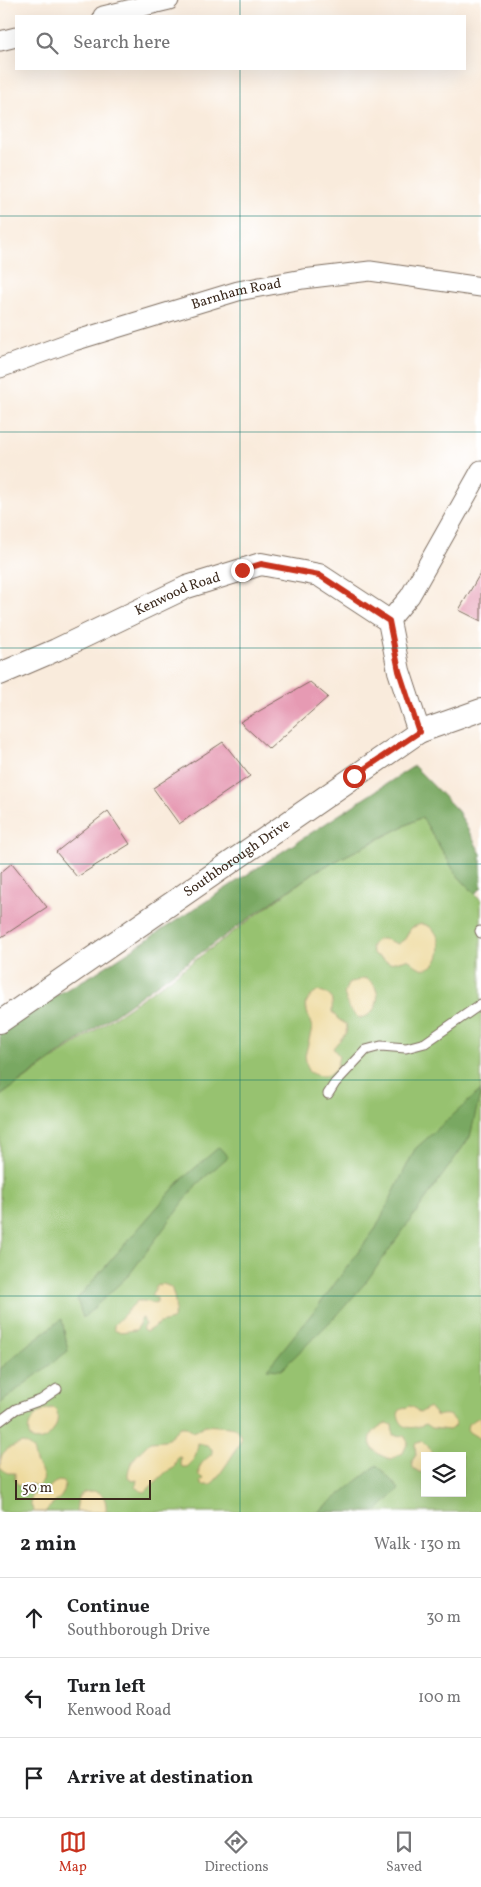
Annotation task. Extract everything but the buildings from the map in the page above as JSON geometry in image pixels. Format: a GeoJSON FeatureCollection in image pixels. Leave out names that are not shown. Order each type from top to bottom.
{"type":"FeatureCollection","features":[{"type":"Feature","properties":{"kind":"street"},"geometry":{"type":"LineString","coordinates":[[107,15],[169,0]]}},
{"type":"Feature","properties":{"kind":"street"},"geometry":{"type":"LineString","coordinates":[[0,41],[15,37]]}},
{"type":"Feature","properties":{"kind":"street","name":"Barnham Road"},"geometry":{"type":"LineString","coordinates":[[0,368],[74,341],[238,291],[304,279],[370,271],[481,287]]}},
{"type":"Feature","properties":{"kind":"street"},"geometry":{"type":"LineString","coordinates":[[419,732],[399,671],[389,621],[410,596],[481,470]]}},
{"type":"Feature","properties":{"kind":"street","name":"Kenwood Road"},"geometry":{"type":"LineString","coordinates":[[0,674],[56,650],[187,587],[261,564],[319,575],[389,621]]}},
{"type":"Feature","properties":{"kind":"street","name":"Southborough Drive"},"geometry":{"type":"LineString","coordinates":[[0,1022],[419,732],[481,710]]}},
{"type":"Feature","properties":{"kind":"lane"},"geometry":{"type":"LineString","coordinates":[[328,1094],[340,1076],[366,1050],[382,1046],[406,1048],[425,1042],[481,1004]]}},
{"type":"Feature","properties":{"kind":"lane"},"geometry":{"type":"LineString","coordinates":[[0,1421],[16,1409],[41,1400],[57,1389]]}},
{"type":"Feature","properties":{"kind":"green space"},"geometry":{"type":"Polygon","coordinates":[[[414,766],[458,811],[481,854],[481,888],[475,894],[456,874],[422,817],[316,871],[0,1096],[0,1027],[94,974],[414,766]]]}},
{"type":"Feature","properties":{"kind":"green space"},"geometry":{"type":"Polygon","coordinates":[[[422,817],[456,874],[481,900],[481,1512],[0,1512],[0,1096],[168,980],[316,871],[422,817]]]}},
{"type":"Feature","properties":{"kind":"green space"},"geometry":{"type":"Polygon","coordinates":[[[481,1090],[470,1137],[366,1282],[339,1313],[281,1370],[267,1369],[322,1301],[376,1228],[415,1149],[481,1090]]]}},
{"type":"Feature","properties":{"kind":"green space"},"geometry":{"type":"Polygon","coordinates":[[[219,1147],[228,1157],[197,1184],[129,1275],[83,1318],[77,1299],[180,1181],[219,1147]]]}},
{"type":"Feature","properties":{"kind":"green space"},"geometry":{"type":"Polygon","coordinates":[[[62,1319],[68,1351],[0,1404],[0,1369],[26,1346],[62,1319]]]}},
{"type":"Feature","properties":{"kind":"green space"},"geometry":{"type":"Polygon","coordinates":[[[377,1465],[399,1489],[376,1512],[318,1512],[377,1465]]]}},
{"type":"Feature","properties":{"kind":"sand"},"geometry":{"type":"Polygon","coordinates":[[[421,924],[435,932],[439,940],[440,949],[438,957],[435,964],[429,968],[421,968],[407,959],[390,963],[373,954],[371,947],[377,940],[383,939],[398,944],[405,939],[411,928],[421,924]]]}},
{"type":"Feature","properties":{"kind":"sand"},"geometry":{"type":"Polygon","coordinates":[[[364,978],[371,981],[375,987],[377,1000],[372,1012],[359,1018],[349,1009],[344,993],[348,984],[364,978]]]}},
{"type":"Feature","properties":{"kind":"sand"},"geometry":{"type":"Polygon","coordinates":[[[318,991],[326,993],[331,997],[332,1012],[347,1025],[346,1033],[333,1048],[339,1056],[337,1067],[330,1074],[323,1076],[315,1075],[308,1071],[305,1056],[312,1028],[305,1005],[309,998],[318,991]]]}},
{"type":"Feature","properties":{"kind":"sand"},"geometry":{"type":"Polygon","coordinates":[[[163,1284],[171,1287],[174,1295],[175,1308],[172,1320],[160,1323],[146,1332],[142,1329],[145,1324],[143,1318],[136,1330],[122,1332],[114,1330],[114,1325],[137,1301],[157,1302],[157,1298],[151,1295],[157,1286],[163,1284]]]}},
{"type":"Feature","properties":{"kind":"sand"},"geometry":{"type":"Polygon","coordinates":[[[410,1406],[420,1413],[429,1407],[437,1416],[449,1415],[453,1418],[455,1425],[449,1430],[432,1428],[426,1424],[412,1428],[405,1426],[398,1414],[400,1410],[410,1406]]]}},
{"type":"Feature","properties":{"kind":"sand"},"geometry":{"type":"Polygon","coordinates":[[[53,1408],[56,1410],[57,1421],[52,1432],[38,1441],[32,1440],[29,1435],[29,1429],[33,1419],[42,1411],[53,1408]]]}},
{"type":"Feature","properties":{"kind":"sand"},"geometry":{"type":"Polygon","coordinates":[[[481,1416],[481,1446],[479,1438],[467,1429],[468,1424],[481,1416]]]}},
{"type":"Feature","properties":{"kind":"sand"},"geometry":{"type":"Polygon","coordinates":[[[386,1423],[392,1425],[393,1435],[404,1436],[408,1442],[403,1453],[391,1459],[376,1452],[372,1448],[371,1442],[374,1432],[386,1423]]]}},
{"type":"Feature","properties":{"kind":"sand"},"geometry":{"type":"Polygon","coordinates":[[[205,1425],[234,1428],[238,1431],[241,1438],[233,1455],[211,1485],[202,1485],[200,1481],[204,1479],[199,1476],[199,1469],[202,1463],[212,1454],[212,1449],[207,1445],[198,1443],[195,1456],[190,1465],[182,1467],[181,1458],[178,1456],[174,1468],[166,1472],[145,1492],[136,1486],[137,1480],[132,1481],[128,1478],[132,1462],[150,1442],[165,1441],[180,1427],[186,1427],[193,1432],[205,1425]]]}},
{"type":"Feature","properties":{"kind":"sand"},"geometry":{"type":"Polygon","coordinates":[[[422,1441],[431,1452],[421,1452],[421,1472],[413,1468],[412,1461],[416,1455],[415,1444],[422,1441]]]}},
{"type":"Feature","properties":{"kind":"sand"},"geometry":{"type":"Polygon","coordinates":[[[22,1443],[32,1449],[43,1477],[40,1485],[36,1487],[32,1484],[20,1486],[15,1481],[15,1473],[7,1473],[0,1467],[1,1457],[5,1451],[22,1443]]]}},
{"type":"Feature","properties":{"kind":"sand"},"geometry":{"type":"Polygon","coordinates":[[[59,1481],[63,1482],[65,1486],[60,1498],[45,1512],[34,1512],[30,1503],[32,1495],[45,1491],[59,1481]]]}},
{"type":"Feature","properties":{"kind":"sand"},"geometry":{"type":"Polygon","coordinates":[[[96,1491],[104,1497],[106,1512],[76,1512],[78,1497],[84,1492],[96,1491]]]}},
{"type":"Feature","properties":{"kind":"route"},"geometry":{"type":"LineString","coordinates":[[242,570],[261,564],[319,575],[389,621],[399,671],[419,732],[354,776]]}}]}
